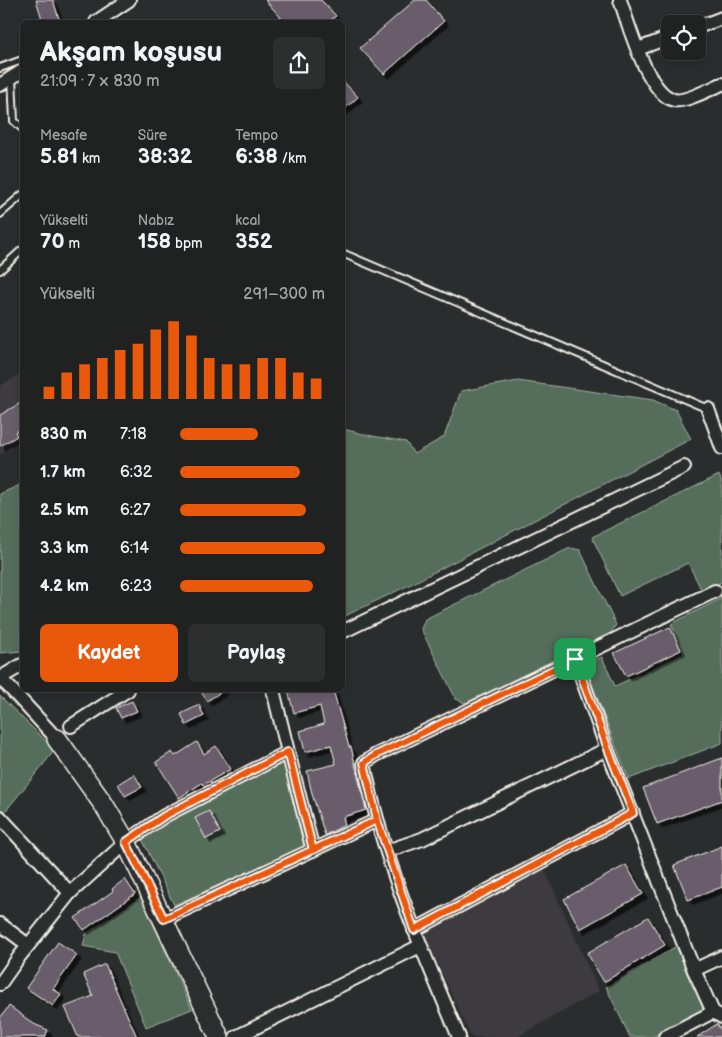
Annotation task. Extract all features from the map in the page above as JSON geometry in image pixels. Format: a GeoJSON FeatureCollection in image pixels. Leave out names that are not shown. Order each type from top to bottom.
{"type":"FeatureCollection","features":[{"type":"Feature","properties":{"kind":"street"},"geometry":{"type":"LineString","coordinates":[[99,20],[129,0]]}},
{"type":"Feature","properties":{"kind":"street"},"geometry":{"type":"LineString","coordinates":[[620,0],[648,76],[657,89],[674,100],[681,100],[722,84]]}},
{"type":"Feature","properties":{"kind":"street"},"geometry":{"type":"LineString","coordinates":[[706,24],[722,18]]}},
{"type":"Feature","properties":{"kind":"street"},"geometry":{"type":"LineString","coordinates":[[638,49],[661,40]]}},
{"type":"Feature","properties":{"kind":"street"},"geometry":{"type":"LineString","coordinates":[[0,85],[18,74]]}},
{"type":"Feature","properties":{"kind":"street"},"geometry":{"type":"LineString","coordinates":[[708,409],[722,448]]}},
{"type":"Feature","properties":{"kind":"street"},"geometry":{"type":"LineString","coordinates":[[345,631],[684,467]]}},
{"type":"Feature","properties":{"kind":"street"},"geometry":{"type":"LineString","coordinates":[[459,1037],[414,930],[377,820],[364,763],[376,755],[715,591]]}},
{"type":"Feature","properties":{"kind":"street"},"geometry":{"type":"LineString","coordinates":[[575,659],[694,970],[717,1015],[665,1037]]}},
{"type":"Feature","properties":{"kind":"street"},"geometry":{"type":"LineString","coordinates":[[20,666],[0,678],[57,739],[104,805],[126,842],[219,1037]]}},
{"type":"Feature","properties":{"kind":"street"},"geometry":{"type":"LineString","coordinates":[[71,726],[125,692]]}},
{"type":"Feature","properties":{"kind":"street"},"geometry":{"type":"LineString","coordinates":[[273,692],[313,850]]}},
{"type":"Feature","properties":{"kind":"street"},"geometry":{"type":"LineString","coordinates":[[387,851],[422,839],[608,749]]}},
{"type":"Feature","properties":{"kind":"street"},"geometry":{"type":"LineString","coordinates":[[0,984],[28,945],[70,893],[126,842],[164,816],[288,752]]}},
{"type":"Feature","properties":{"kind":"street"},"geometry":{"type":"LineString","coordinates":[[414,930],[633,813]]}},
{"type":"Feature","properties":{"kind":"street"},"geometry":{"type":"LineString","coordinates":[[164,919],[377,820]]}},
{"type":"Feature","properties":{"kind":"street"},"geometry":{"type":"LineString","coordinates":[[1,821],[70,893]]}},
{"type":"Feature","properties":{"kind":"street"},"geometry":{"type":"LineString","coordinates":[[0,924],[28,945]]}},
{"type":"Feature","properties":{"kind":"street"},"geometry":{"type":"LineString","coordinates":[[236,1037],[420,946]]}},
{"type":"Feature","properties":{"kind":"street"},"geometry":{"type":"LineString","coordinates":[[694,970],[722,957]]}},
{"type":"Feature","properties":{"kind":"lane"},"geometry":{"type":"LineString","coordinates":[[0,68],[20,61]]}},
{"type":"Feature","properties":{"kind":"lane"},"geometry":{"type":"LineString","coordinates":[[18,74],[14,121],[20,126]]}},
{"type":"Feature","properties":{"kind":"lane"},"geometry":{"type":"LineString","coordinates":[[0,214],[20,197]]}},
{"type":"Feature","properties":{"kind":"lane"},"geometry":{"type":"LineString","coordinates":[[0,270],[20,252]]}},
{"type":"Feature","properties":{"kind":"lane"},"geometry":{"type":"LineString","coordinates":[[345,254],[708,409]]}},
{"type":"Feature","properties":{"kind":"shaded area"},"geometry":{"type":"Polygon","coordinates":[[[20,374],[20,442],[0,455],[0,386],[20,374]]]}},
{"type":"Feature","properties":{"kind":"shaded area"},"geometry":{"type":"Polygon","coordinates":[[[543,866],[599,991],[517,1037],[471,1037],[424,933],[543,866]]]}},
{"type":"Feature","properties":{"kind":"green space"},"geometry":{"type":"Polygon","coordinates":[[[518,381],[653,400],[676,410],[691,439],[411,584],[345,616],[345,430],[406,442],[414,454],[444,437],[461,391],[518,381]]]}},
{"type":"Feature","properties":{"kind":"green space"},"geometry":{"type":"Polygon","coordinates":[[[719,475],[722,482],[722,582],[702,591],[688,563],[620,596],[592,537],[719,475]]]}},
{"type":"Feature","properties":{"kind":"green space"},"geometry":{"type":"Polygon","coordinates":[[[20,485],[20,651],[0,653],[0,494],[20,485]]]}},
{"type":"Feature","properties":{"kind":"green space"},"geometry":{"type":"Polygon","coordinates":[[[570,548],[580,550],[616,625],[611,633],[465,703],[456,699],[421,629],[425,619],[570,548]]]}},
{"type":"Feature","properties":{"kind":"green space"},"geometry":{"type":"Polygon","coordinates":[[[722,598],[722,743],[629,779],[584,665],[602,657],[615,686],[684,654],[671,624],[722,598]]]}},
{"type":"Feature","properties":{"kind":"green space"},"geometry":{"type":"Polygon","coordinates":[[[0,696],[55,750],[4,813],[0,809],[0,696]]]}},
{"type":"Feature","properties":{"kind":"green space"},"geometry":{"type":"Polygon","coordinates":[[[283,761],[304,847],[174,905],[142,839],[166,823],[283,761]]]}},
{"type":"Feature","properties":{"kind":"green space"},"geometry":{"type":"Polygon","coordinates":[[[141,897],[192,1009],[146,1027],[115,952],[83,946],[86,934],[141,897]]]}},
{"type":"Feature","properties":{"kind":"green space"},"geometry":{"type":"Polygon","coordinates":[[[677,946],[687,974],[705,1011],[652,1037],[630,1037],[606,987],[677,946]]]}},
{"type":"Feature","properties":{"kind":"building"},"geometry":{"type":"Polygon","coordinates":[[[36,0],[53,0],[59,20],[42,20],[36,0]]]}},
{"type":"Feature","properties":{"kind":"building"},"geometry":{"type":"Polygon","coordinates":[[[265,0],[321,0],[336,16],[331,20],[283,20],[265,0]]]}},
{"type":"Feature","properties":{"kind":"building"},"geometry":{"type":"Polygon","coordinates":[[[415,0],[426,0],[444,21],[384,74],[360,48],[415,0]]]}},
{"type":"Feature","properties":{"kind":"building"},"geometry":{"type":"Polygon","coordinates":[[[345,83],[358,97],[345,108],[345,83]]]}},
{"type":"Feature","properties":{"kind":"building"},"geometry":{"type":"Polygon","coordinates":[[[20,403],[20,429],[15,432],[17,436],[0,446],[0,415],[20,403]]]}},
{"type":"Feature","properties":{"kind":"building"},"geometry":{"type":"Polygon","coordinates":[[[670,627],[681,650],[626,676],[614,653],[670,627]]]}},
{"type":"Feature","properties":{"kind":"building"},"geometry":{"type":"Polygon","coordinates":[[[201,692],[221,692],[207,701],[201,692]]]}},
{"type":"Feature","properties":{"kind":"building"},"geometry":{"type":"Polygon","coordinates":[[[288,692],[334,692],[349,747],[351,747],[366,810],[343,817],[345,825],[325,835],[307,771],[336,764],[331,745],[305,752],[300,731],[324,724],[320,706],[294,713],[288,692]]]}},
{"type":"Feature","properties":{"kind":"building"},"geometry":{"type":"Polygon","coordinates":[[[132,701],[137,711],[121,718],[116,708],[132,701]]]}},
{"type":"Feature","properties":{"kind":"building"},"geometry":{"type":"Polygon","coordinates":[[[199,705],[204,716],[186,725],[181,714],[199,705]]]}},
{"type":"Feature","properties":{"kind":"building"},"geometry":{"type":"Polygon","coordinates":[[[197,742],[204,754],[216,746],[231,769],[203,785],[202,783],[179,798],[156,762],[172,752],[175,756],[197,742]]]}},
{"type":"Feature","properties":{"kind":"building"},"geometry":{"type":"Polygon","coordinates":[[[722,758],[722,800],[657,824],[643,788],[722,758]]]}},
{"type":"Feature","properties":{"kind":"building"},"geometry":{"type":"Polygon","coordinates":[[[134,774],[142,787],[125,796],[118,784],[134,774]]]}},
{"type":"Feature","properties":{"kind":"building"},"geometry":{"type":"Polygon","coordinates":[[[209,811],[220,832],[206,839],[195,818],[209,811]]]}},
{"type":"Feature","properties":{"kind":"building"},"geometry":{"type":"Polygon","coordinates":[[[722,846],[722,887],[688,900],[674,865],[722,846]]]}},
{"type":"Feature","properties":{"kind":"building"},"geometry":{"type":"Polygon","coordinates":[[[626,865],[643,894],[580,929],[564,899],[626,865]]]}},
{"type":"Feature","properties":{"kind":"building"},"geometry":{"type":"Polygon","coordinates":[[[125,879],[135,894],[84,930],[75,918],[113,891],[112,889],[125,879]]]}},
{"type":"Feature","properties":{"kind":"building"},"geometry":{"type":"Polygon","coordinates":[[[648,917],[665,945],[604,982],[587,953],[648,917]]]}},
{"type":"Feature","properties":{"kind":"building"},"geometry":{"type":"Polygon","coordinates":[[[58,942],[77,955],[53,989],[61,994],[53,1006],[26,988],[58,942]]]}},
{"type":"Feature","properties":{"kind":"building"},"geometry":{"type":"Polygon","coordinates":[[[105,964],[137,1037],[78,1037],[65,1007],[93,996],[83,974],[105,964]]]}},
{"type":"Feature","properties":{"kind":"building"},"geometry":{"type":"Polygon","coordinates":[[[9,1006],[34,1024],[48,1030],[45,1037],[0,1037],[0,1018],[9,1006]]]}},
{"type":"Feature","properties":{"kind":"building"},"geometry":{"type":"Polygon","coordinates":[[[717,1024],[722,1032],[722,1037],[697,1037],[717,1024]]]}},
{"type":"Feature","properties":{"kind":"route"},"geometry":{"type":"LineString","coordinates":[[575,659],[376,755],[364,763],[370,797],[377,820],[313,850],[288,752],[164,816],[126,842],[164,919],[313,850],[377,820],[414,930],[633,813],[575,659]]}}]}
